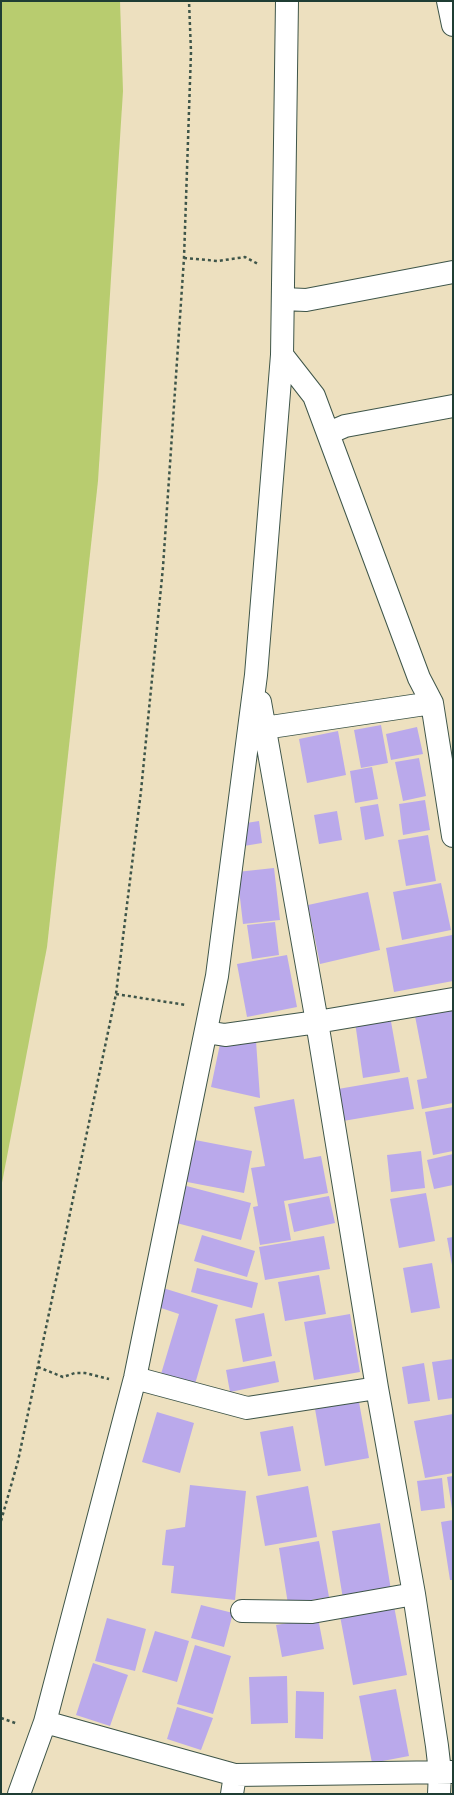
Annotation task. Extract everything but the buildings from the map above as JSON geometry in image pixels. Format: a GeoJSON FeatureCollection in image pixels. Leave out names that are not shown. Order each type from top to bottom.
{"type":"FeatureCollection","features":[{"type":"Feature","properties":{"kind":"street"},"geometry":{"type":"LineString","coordinates":[[19,1794],[45,1722],[134,1381],[206,1032],[209,1009],[217,976],[256,675],[282,355],[287,1]]}},
{"type":"Feature","properties":{"kind":"street"},"geometry":{"type":"LineString","coordinates":[[448,1],[453,25]]}},
{"type":"Feature","properties":{"kind":"street"},"geometry":{"type":"LineString","coordinates":[[283,300],[306,300],[453,272]]}},
{"type":"Feature","properties":{"kind":"street"},"geometry":{"type":"LineString","coordinates":[[282,355],[314,396],[419,678],[432,703],[453,836]]}},
{"type":"Feature","properties":{"kind":"street"},"geometry":{"type":"LineString","coordinates":[[329,433],[345,426],[453,406]]}},
{"type":"Feature","properties":{"kind":"street"},"geometry":{"type":"LineString","coordinates":[[256,675],[377,1388],[414,1594],[437,1746],[446,1772],[439,1794]]}},
{"type":"Feature","properties":{"kind":"street"},"geometry":{"type":"LineString","coordinates":[[264,728],[432,703]]}},
{"type":"Feature","properties":{"kind":"street"},"geometry":{"type":"LineString","coordinates":[[206,1032],[225,1035],[316,1022],[453,999]]}},
{"type":"Feature","properties":{"kind":"street"},"geometry":{"type":"LineString","coordinates":[[134,1381],[248,1408],[377,1388]]}},
{"type":"Feature","properties":{"kind":"street"},"geometry":{"type":"LineString","coordinates":[[242,1610],[312,1612],[414,1594]]}},
{"type":"Feature","properties":{"kind":"street"},"geometry":{"type":"LineString","coordinates":[[45,1722],[234,1784],[446,1772]]}},
{"type":"Feature","properties":{"kind":"path"},"geometry":{"type":"LineString","coordinates":[[1,1521],[18,1461],[116,994],[141,791],[162,575],[184,258],[191,52],[189,1]]}},
{"type":"Feature","properties":{"kind":"path"},"geometry":{"type":"LineString","coordinates":[[184,258],[218,262],[245,257],[266,271],[284,274]]}},
{"type":"Feature","properties":{"kind":"path"},"geometry":{"type":"LineString","coordinates":[[116,994],[209,1009]]}},
{"type":"Feature","properties":{"kind":"path"},"geometry":{"type":"LineString","coordinates":[[38,1367],[63,1377],[85,1373],[134,1381]]}},
{"type":"Feature","properties":{"kind":"green space"},"geometry":{"type":"Polygon","coordinates":[[[1,1],[120,1],[123,91],[98,481],[47,947],[1,1188],[1,1]]]}}]}
